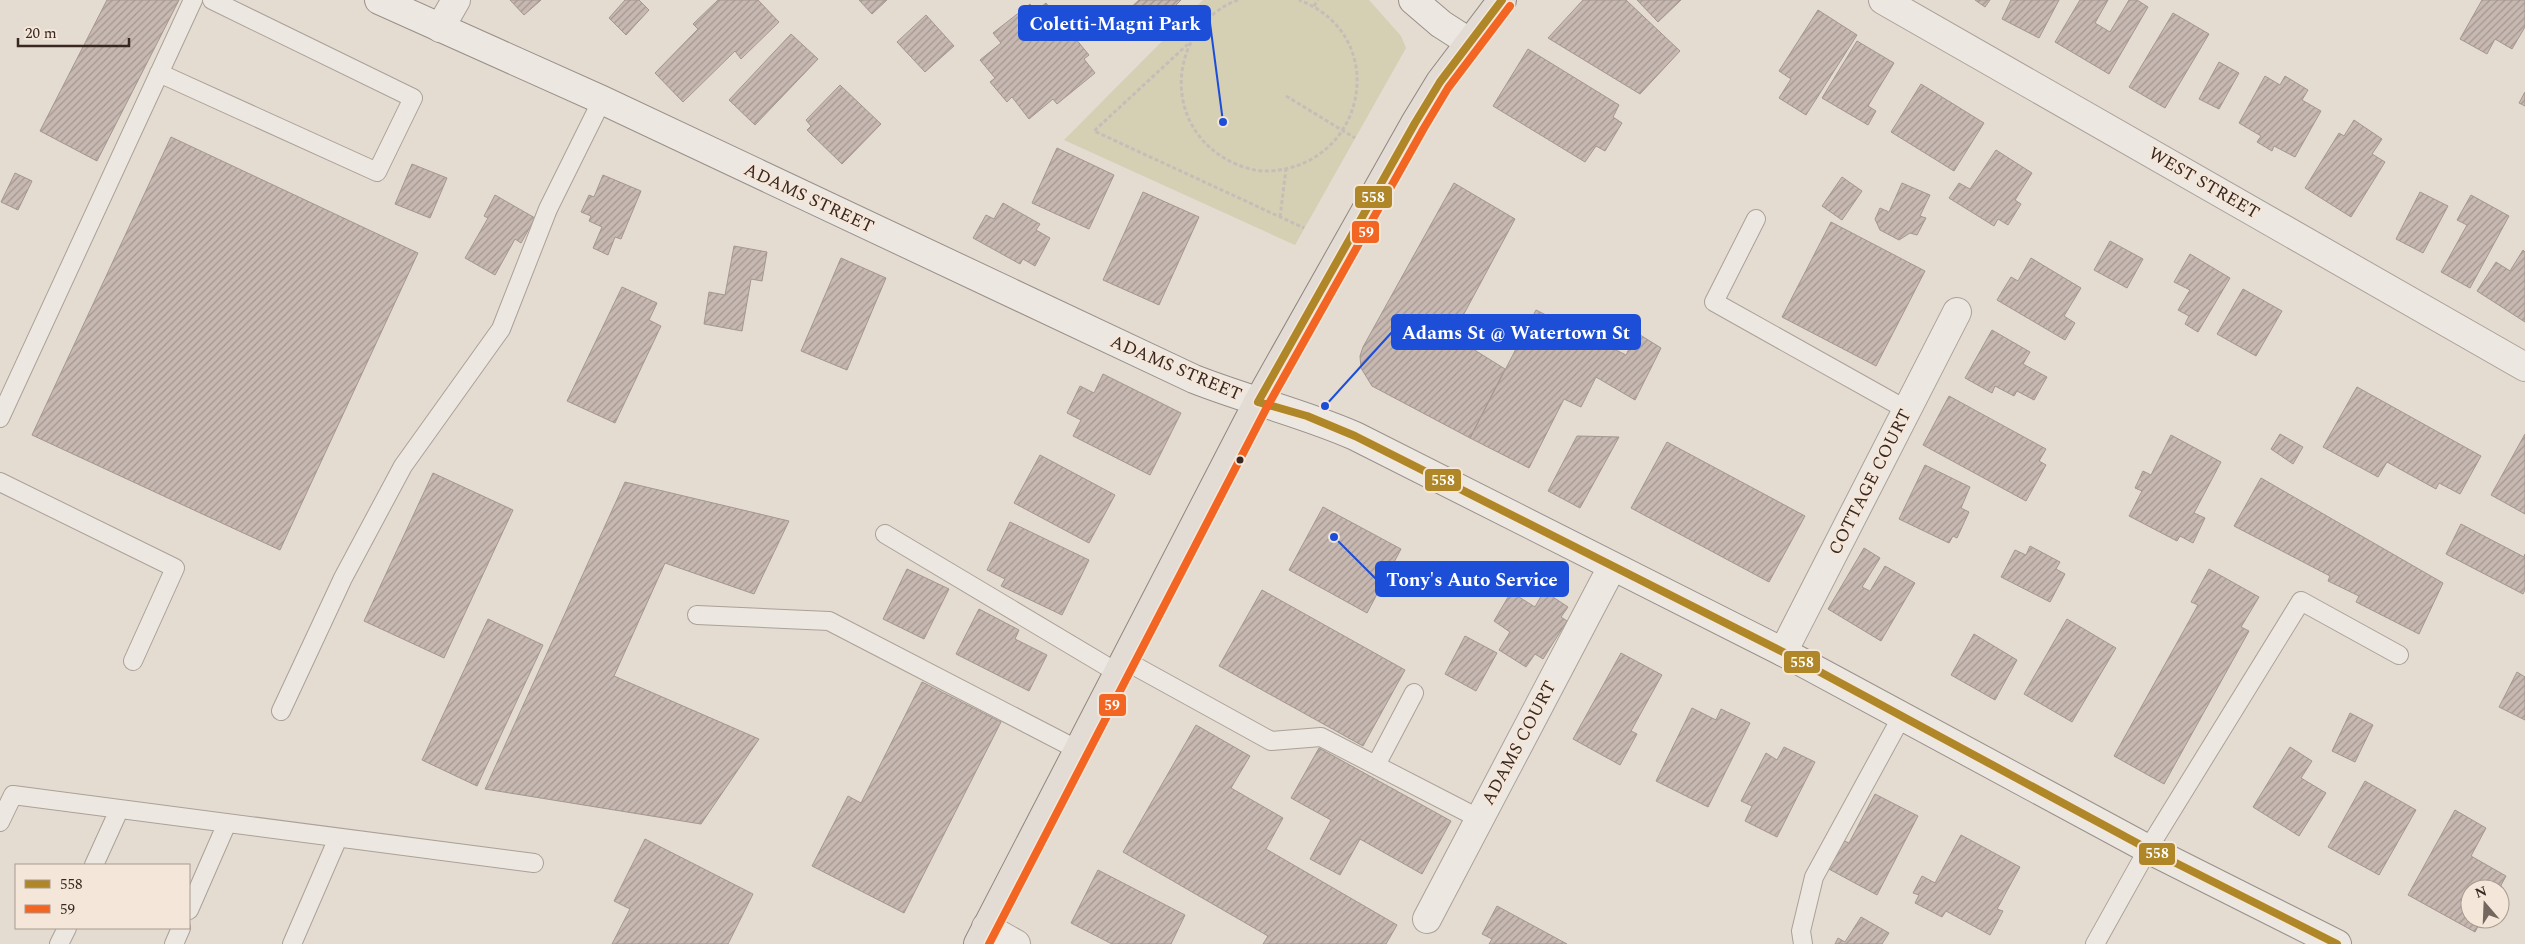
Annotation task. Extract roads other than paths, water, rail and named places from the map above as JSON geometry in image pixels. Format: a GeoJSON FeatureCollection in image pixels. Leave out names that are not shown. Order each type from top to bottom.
{"type":"FeatureCollection","features":[{"type":"Feature","properties":{"kind":"main road"},"geometry":{"type":"LineString","coordinates":[[982,936],[1258,402],[1440,82],[1502,0]]}},
{"type":"Feature","properties":{"kind":"street","name":"ADAMS STREET"},"geometry":{"type":"LineString","coordinates":[[379,0],[602,100],[1194,379],[1258,402],[1307,416],[1356,436],[1783,652],[2148,849],[2337,944]]}},
{"type":"Feature","properties":{"kind":"street"},"geometry":{"type":"LineString","coordinates":[[440,28],[456,0]]}},
{"type":"Feature","properties":{"kind":"street"},"geometry":{"type":"LineString","coordinates":[[1413,0],[1441,24],[1469,42]]}},
{"type":"Feature","properties":{"kind":"street","name":"WEST STREET"},"geometry":{"type":"LineString","coordinates":[[1883,0],[2525,367]]}},
{"type":"Feature","properties":{"kind":"street","name":"COTTAGE COURT"},"geometry":{"type":"LineString","coordinates":[[1783,652],[1957,312]]}},
{"type":"Feature","properties":{"kind":"street","name":"ADAMS COURT"},"geometry":{"type":"LineString","coordinates":[[1427,919],[1612,566]]}},
{"type":"Feature","properties":{"kind":"street"},"geometry":{"type":"LineString","coordinates":[[982,936],[1016,944]]}},
{"type":"Feature","properties":{"kind":"lane"},"geometry":{"type":"LineString","coordinates":[[0,418],[193,0]]}},
{"type":"Feature","properties":{"kind":"lane"},"geometry":{"type":"LineString","coordinates":[[159,74],[377,172],[413,98],[212,0]]}},
{"type":"Feature","properties":{"kind":"lane"},"geometry":{"type":"LineString","coordinates":[[282,711],[343,578],[403,466],[501,329],[548,209],[602,100]]}},
{"type":"Feature","properties":{"kind":"lane"},"geometry":{"type":"LineString","coordinates":[[1756,219],[1714,302],[1907,410]]}},
{"type":"Feature","properties":{"kind":"lane"},"geometry":{"type":"LineString","coordinates":[[0,482],[175,568],[132,661]]}},
{"type":"Feature","properties":{"kind":"lane"},"geometry":{"type":"LineString","coordinates":[[884,534],[1121,666],[1271,741],[1321,737],[1480,819]]}},
{"type":"Feature","properties":{"kind":"lane"},"geometry":{"type":"LineString","coordinates":[[2095,944],[2148,849],[2301,601],[2399,654]]}},
{"type":"Feature","properties":{"kind":"lane"},"geometry":{"type":"LineString","coordinates":[[697,615],[829,621],[1078,750]]}},
{"type":"Feature","properties":{"kind":"lane"},"geometry":{"type":"LineString","coordinates":[[1376,765],[1414,693]]}},
{"type":"Feature","properties":{"kind":"lane"},"geometry":{"type":"LineString","coordinates":[[1803,944],[1801,931],[1814,877],[1902,716]]}},
{"type":"Feature","properties":{"kind":"lane"},"geometry":{"type":"LineString","coordinates":[[0,822],[13,795],[534,864]]}},
{"type":"Feature","properties":{"kind":"lane"},"geometry":{"type":"LineString","coordinates":[[94,864],[119,810]]}},
{"type":"Feature","properties":{"kind":"lane"},"geometry":{"type":"LineString","coordinates":[[190,908],[227,823]]}},
{"type":"Feature","properties":{"kind":"lane"},"geometry":{"type":"LineString","coordinates":[[292,944],[338,838]]}},
{"type":"Feature","properties":{"kind":"lane"},"geometry":{"type":"LineString","coordinates":[[59,944],[66,929]]}},
{"type":"Feature","properties":{"kind":"lane"},"geometry":{"type":"LineString","coordinates":[[174,944],[181,929]]}},
{"type":"Feature","properties":{"kind":"place","name":"Coletti-Magni Park"},"geometry":{"type":"Point","coordinates":[1223,122]}},
{"type":"Feature","properties":{"kind":"place","name":"Adams St @ Watertown St"},"geometry":{"type":"Point","coordinates":[1325,406]}},
{"type":"Feature","properties":{"kind":"place","name":"Tony's Auto Service"},"geometry":{"type":"Point","coordinates":[1334,537]}}]}
